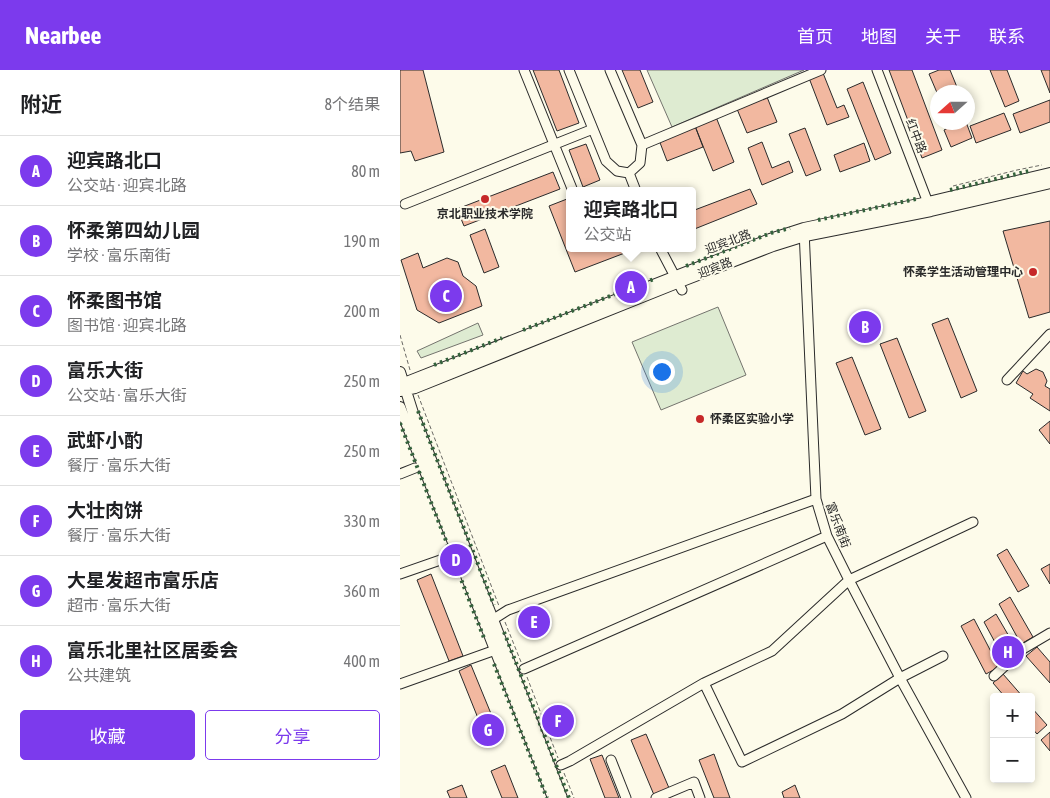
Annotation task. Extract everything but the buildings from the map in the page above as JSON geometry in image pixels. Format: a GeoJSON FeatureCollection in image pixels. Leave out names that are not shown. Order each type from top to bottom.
{"type":"FeatureCollection","features":[{"type":"Feature","properties":{"kind":"main road","name":"迎宾北路"},"geometry":{"type":"LineString","coordinates":[[929,206],[1050,173]]}},
{"type":"Feature","properties":{"kind":"main road","name":"迎宾北路"},"geometry":{"type":"LineString","coordinates":[[407,387],[679,283],[770,239],[1050,183]]}},
{"type":"Feature","properties":{"kind":"main road"},"geometry":{"type":"LineString","coordinates":[[400,372],[407,387],[413,413],[493,619],[500,649],[553,798]]}},
{"type":"Feature","properties":{"kind":"main road"},"geometry":{"type":"LineString","coordinates":[[400,407],[493,619]]}},
{"type":"Feature","properties":{"kind":"main road"},"geometry":{"type":"LineString","coordinates":[[500,649],[562,798]]}},
{"type":"Feature","properties":{"kind":"street"},"geometry":{"type":"LineString","coordinates":[[524,70],[570,187]]}},
{"type":"Feature","properties":{"kind":"street"},"geometry":{"type":"LineString","coordinates":[[569,70],[606,161],[617,171],[629,173]]}},
{"type":"Feature","properties":{"kind":"street"},"geometry":{"type":"LineString","coordinates":[[610,70],[642,145],[640,163],[629,173]]}},
{"type":"Feature","properties":{"kind":"street"},"geometry":{"type":"LineString","coordinates":[[642,145],[821,70]]}},
{"type":"Feature","properties":{"kind":"street","name":"红中路"},"geometry":{"type":"LineString","coordinates":[[877,70],[929,206]]}},
{"type":"Feature","properties":{"kind":"street"},"geometry":{"type":"LineString","coordinates":[[405,204],[593,128]]}},
{"type":"Feature","properties":{"kind":"street"},"geometry":{"type":"LineString","coordinates":[[629,173],[634,187]]}},
{"type":"Feature","properties":{"kind":"street","name":"富乐南街"},"geometry":{"type":"LineString","coordinates":[[804,232],[816,500],[827,536],[849,580],[966,798]]}},
{"type":"Feature","properties":{"kind":"street"},"geometry":{"type":"LineString","coordinates":[[662,252],[679,283]]}},
{"type":"Feature","properties":{"kind":"street"},"geometry":{"type":"LineString","coordinates":[[1007,380],[1050,334]]}},
{"type":"Feature","properties":{"kind":"street"},"geometry":{"type":"LineString","coordinates":[[400,474],[415,468]]}},
{"type":"Feature","properties":{"kind":"street"},"geometry":{"type":"LineString","coordinates":[[493,619],[508,610],[816,500]]}},
{"type":"Feature","properties":{"kind":"street"},"geometry":{"type":"LineString","coordinates":[[561,765],[704,682],[772,651],[849,580],[973,522]]}},
{"type":"Feature","properties":{"kind":"street"},"geometry":{"type":"LineString","coordinates":[[524,669],[827,536]]}},
{"type":"Feature","properties":{"kind":"street"},"geometry":{"type":"LineString","coordinates":[[400,574],[449,557]]}},
{"type":"Feature","properties":{"kind":"street"},"geometry":{"type":"LineString","coordinates":[[994,676],[1023,649],[1050,633]]}},
{"type":"Feature","properties":{"kind":"street"},"geometry":{"type":"LineString","coordinates":[[400,684],[500,649]]}},
{"type":"Feature","properties":{"kind":"street"},"geometry":{"type":"LineString","coordinates":[[704,682],[742,762],[842,714],[900,678],[943,656]]}},
{"type":"Feature","properties":{"kind":"street"},"geometry":{"type":"LineString","coordinates":[[611,760],[626,798]]}},
{"type":"Feature","properties":{"kind":"street"},"geometry":{"type":"LineString","coordinates":[[656,798],[694,782],[700,798]]}},
{"type":"Feature","properties":{"kind":"path"},"geometry":{"type":"LineString","coordinates":[[400,335],[407,387],[422,410],[493,619],[524,669],[574,798]]}},
{"type":"Feature","properties":{"kind":"green space"},"geometry":{"type":"Polygon","coordinates":[[[647,70],[804,70],[672,127],[647,70]]]}},
{"type":"Feature","properties":{"kind":"green space"},"geometry":{"type":"Polygon","coordinates":[[[718,307],[746,375],[661,410],[632,342],[718,307]]]}},
{"type":"Feature","properties":{"kind":"green space"},"geometry":{"type":"Polygon","coordinates":[[[478,323],[483,335],[421,358],[417,351],[478,323]]]}},
{"type":"Feature","properties":{"kind":"hedge"},"geometry":{"type":"LineString","coordinates":[[950,190],[1029,171]]}},
{"type":"Feature","properties":{"kind":"hedge"},"geometry":{"type":"LineString","coordinates":[[818,220],[916,199]]}},
{"type":"Feature","properties":{"kind":"hedge"},"geometry":{"type":"LineString","coordinates":[[686,266],[771,233],[790,228]]}},
{"type":"Feature","properties":{"kind":"hedge"},"geometry":{"type":"LineString","coordinates":[[523,330],[654,279]]}},
{"type":"Feature","properties":{"kind":"hedge"},"geometry":{"type":"LineString","coordinates":[[434,365],[502,338]]}},
{"type":"Feature","properties":{"kind":"hedge"},"geometry":{"type":"LineString","coordinates":[[418,411],[494,605]]}},
{"type":"Feature","properties":{"kind":"hedge"},"geometry":{"type":"LineString","coordinates":[[400,423],[484,638]]}},
{"type":"Feature","properties":{"kind":"hedge"},"geometry":{"type":"LineString","coordinates":[[504,632],[569,798]]}},
{"type":"Feature","properties":{"kind":"hedge"},"geometry":{"type":"LineString","coordinates":[[494,664],[547,798]]}},
{"type":"Feature","properties":{"kind":"place","name":"京北职业技术学院"},"geometry":{"type":"Point","coordinates":[485,199]}},
{"type":"Feature","properties":{"kind":"place","name":"怀柔学生活动管理中心"},"geometry":{"type":"Point","coordinates":[1033,272]}},
{"type":"Feature","properties":{"kind":"place","name":"迎宾路北口"},"geometry":{"type":"Point","coordinates":[631,287]}},
{"type":"Feature","properties":{"kind":"place","name":"怀柔图书馆"},"geometry":{"type":"Point","coordinates":[446,296]}},
{"type":"Feature","properties":{"kind":"place","name":"怀柔第四幼儿园"},"geometry":{"type":"Point","coordinates":[865,327]}},
{"type":"Feature","properties":{"kind":"place","name":"怀柔区实验小学"},"geometry":{"type":"Point","coordinates":[700,419]}},
{"type":"Feature","properties":{"kind":"place","name":"富乐大街"},"geometry":{"type":"Point","coordinates":[456,560]}},
{"type":"Feature","properties":{"kind":"place","name":"武虾小酌"},"geometry":{"type":"Point","coordinates":[534,622]}},
{"type":"Feature","properties":{"kind":"place","name":"富乐北里社区居委会"},"geometry":{"type":"Point","coordinates":[1008,652]}},
{"type":"Feature","properties":{"kind":"place","name":"大壮肉饼"},"geometry":{"type":"Point","coordinates":[558,721]}},
{"type":"Feature","properties":{"kind":"place","name":"大星发超市富乐店"},"geometry":{"type":"Point","coordinates":[488,730]}}]}
